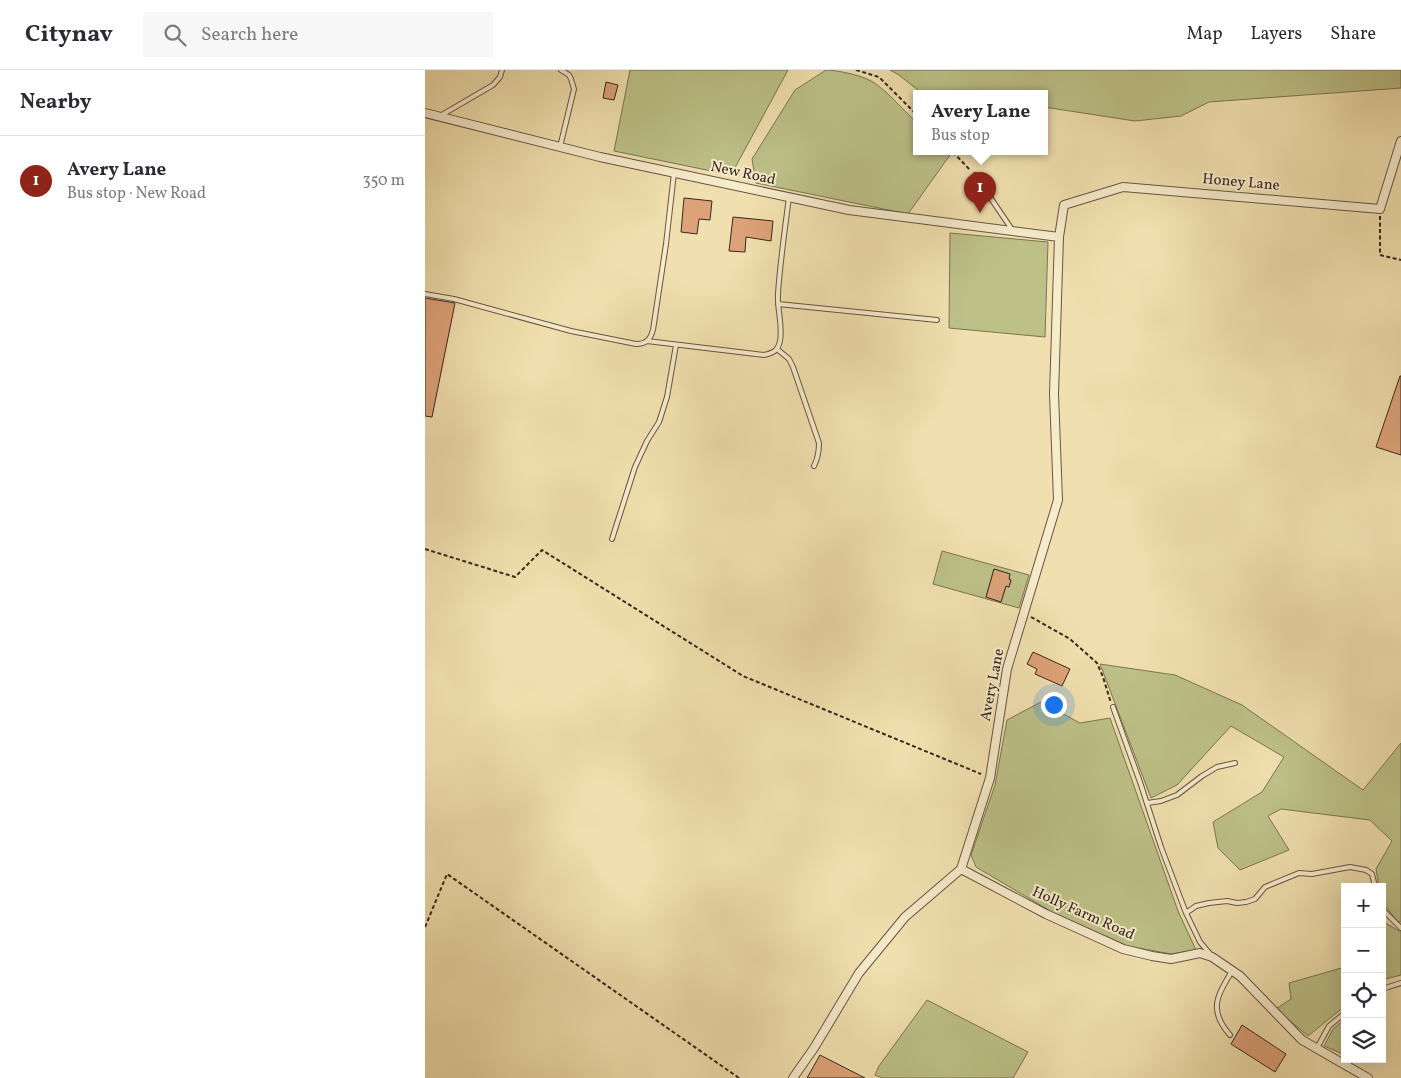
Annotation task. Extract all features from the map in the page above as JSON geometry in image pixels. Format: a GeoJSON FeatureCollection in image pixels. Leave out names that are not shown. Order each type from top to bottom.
{"type":"FeatureCollection","features":[{"type":"Feature","properties":{"kind":"street","name":"New Road"},"geometry":{"type":"LineString","coordinates":[[425,113],[560,147],[849,210],[1059,236]]}},
{"type":"Feature","properties":{"kind":"street"},"geometry":{"type":"LineString","coordinates":[[1380,208],[1401,141]]}},
{"type":"Feature","properties":{"kind":"street","name":"Honey Lane"},"geometry":{"type":"LineString","coordinates":[[1059,236],[1064,204],[1123,187],[1380,208]]}},
{"type":"Feature","properties":{"kind":"street","name":"Avery Lane"},"geometry":{"type":"LineString","coordinates":[[961,869],[990,778],[1007,669],[1058,500],[1054,394],[1059,236]]}},
{"type":"Feature","properties":{"kind":"street"},"geometry":{"type":"LineString","coordinates":[[793,1078],[814,1048],[859,973],[905,917],[961,869]]}},
{"type":"Feature","properties":{"kind":"street","name":"Holly Farm Road"},"geometry":{"type":"LineString","coordinates":[[961,869],[1046,914],[1123,949],[1171,959],[1200,953],[1211,957],[1240,976],[1302,1040],[1368,1078]]}},
{"type":"Feature","properties":{"kind":"lane"},"geometry":{"type":"LineString","coordinates":[[438,117],[493,85],[500,77],[502,70]]}},
{"type":"Feature","properties":{"kind":"lane"},"geometry":{"type":"LineString","coordinates":[[560,147],[574,89],[569,75],[561,70]]}},
{"type":"Feature","properties":{"kind":"lane"},"geometry":{"type":"LineString","coordinates":[[647,342],[653,330],[656,313],[674,173]]}},
{"type":"Feature","properties":{"kind":"lane"},"geometry":{"type":"LineString","coordinates":[[975,175],[1013,231]]}},
{"type":"Feature","properties":{"kind":"lane"},"geometry":{"type":"LineString","coordinates":[[425,294],[454,299],[571,332],[636,344],[647,342],[772,354],[780,342],[781,328],[778,296],[789,197]]}},
{"type":"Feature","properties":{"kind":"lane"},"geometry":{"type":"LineString","coordinates":[[779,304],[937,320]]}},
{"type":"Feature","properties":{"kind":"lane"},"geometry":{"type":"LineString","coordinates":[[612,539],[635,467],[662,414],[667,398],[676,345]]}},
{"type":"Feature","properties":{"kind":"lane"},"geometry":{"type":"LineString","coordinates":[[777,349],[789,360],[793,367],[819,443],[818,458],[814,466]]}},
{"type":"Feature","properties":{"kind":"lane"},"geometry":{"type":"LineString","coordinates":[[1113,707],[1186,913],[1199,942],[1217,961]]}},
{"type":"Feature","properties":{"kind":"lane"},"geometry":{"type":"LineString","coordinates":[[1147,803],[1161,801],[1177,795],[1217,767],[1235,763]]}},
{"type":"Feature","properties":{"kind":"lane"},"geometry":{"type":"LineString","coordinates":[[1186,913],[1196,906],[1209,903],[1227,901],[1237,903],[1255,899],[1265,887],[1299,873],[1312,874],[1350,867],[1367,870],[1372,874],[1374,883]]}},
{"type":"Feature","properties":{"kind":"lane"},"geometry":{"type":"LineString","coordinates":[[1386,913],[1401,928]]}},
{"type":"Feature","properties":{"kind":"lane"},"geometry":{"type":"LineString","coordinates":[[1230,1035],[1218,1017],[1217,1003],[1221,989],[1232,971]]}},
{"type":"Feature","properties":{"kind":"lane"},"geometry":{"type":"LineString","coordinates":[[1386,988],[1401,984]]}},
{"type":"Feature","properties":{"kind":"lane"},"geometry":{"type":"LineString","coordinates":[[1317,1048],[1329,1026],[1341,1016]]}},
{"type":"Feature","properties":{"kind":"path"},"geometry":{"type":"LineString","coordinates":[[855,70],[879,77],[913,111]]}},
{"type":"Feature","properties":{"kind":"path"},"geometry":{"type":"LineString","coordinates":[[956,155],[975,175]]}},
{"type":"Feature","properties":{"kind":"path"},"geometry":{"type":"LineString","coordinates":[[1380,208],[1380,255],[1401,260]]}},
{"type":"Feature","properties":{"kind":"path"},"geometry":{"type":"LineString","coordinates":[[425,549],[515,577],[542,550],[743,676],[990,778]]}},
{"type":"Feature","properties":{"kind":"path"},"geometry":{"type":"LineString","coordinates":[[1024,613],[1070,639],[1097,664],[1113,707]]}},
{"type":"Feature","properties":{"kind":"path"},"geometry":{"type":"LineString","coordinates":[[425,927],[447,874],[739,1078]]}},
{"type":"Feature","properties":{"kind":"green space"},"geometry":{"type":"Polygon","coordinates":[[[630,70],[788,70],[731,175],[614,151],[630,70]]]}},
{"type":"Feature","properties":{"kind":"green space"},"geometry":{"type":"Polygon","coordinates":[[[826,70],[865,78],[875,83],[887,93],[913,119],[913,155],[950,155],[908,214],[756,183],[752,159],[795,90],[826,70]]]}},
{"type":"Feature","properties":{"kind":"green space"},"geometry":{"type":"Polygon","coordinates":[[[890,70],[1401,70],[1401,88],[1209,102],[1181,116],[1135,121],[1048,108],[1048,90],[918,90],[890,70]]]}},
{"type":"Feature","properties":{"kind":"green space"},"geometry":{"type":"Polygon","coordinates":[[[950,233],[1048,242],[1045,337],[949,328],[950,233]]]}},
{"type":"Feature","properties":{"kind":"green space"},"geometry":{"type":"Polygon","coordinates":[[[942,551],[1029,575],[1019,608],[933,584],[942,551]],[[994,569],[986,597],[1001,601],[1006,586],[1009,587],[1010,574],[994,569]]]}},
{"type":"Feature","properties":{"kind":"green space"},"geometry":{"type":"Polygon","coordinates":[[[1100,664],[1175,675],[1242,705],[1363,790],[1401,743],[1401,922],[1397,921],[1386,907],[1386,883],[1378,883],[1376,869],[1392,841],[1370,820],[1281,809],[1268,816],[1289,850],[1240,870],[1218,848],[1213,822],[1262,792],[1284,757],[1231,726],[1177,785],[1151,798],[1100,664]]]}},
{"type":"Feature","properties":{"kind":"green space"},"geometry":{"type":"Polygon","coordinates":[[[1041,702],[1080,723],[1110,718],[1178,911],[1196,950],[1171,954],[1128,946],[1052,912],[976,867],[971,855],[995,785],[1007,720],[1041,702]]]}},
{"type":"Feature","properties":{"kind":"green space"},"geometry":{"type":"Polygon","coordinates":[[[1386,923],[1401,932],[1401,975],[1386,979],[1386,923]]]}},
{"type":"Feature","properties":{"kind":"green space"},"geometry":{"type":"Polygon","coordinates":[[[1341,968],[1341,1009],[1308,1036],[1276,1009],[1291,999],[1289,983],[1341,968]]]}},
{"type":"Feature","properties":{"kind":"green space"},"geometry":{"type":"Polygon","coordinates":[[[927,1000],[1028,1052],[1013,1078],[882,1078],[875,1075],[879,1066],[927,1000]]]}},
{"type":"Feature","properties":{"kind":"green space"},"geometry":{"type":"Polygon","coordinates":[[[1341,1022],[1341,1053],[1324,1046],[1333,1029],[1341,1022]]]}},
{"type":"Feature","properties":{"kind":"building"},"geometry":{"type":"Polygon","coordinates":[[[606,82],[618,85],[614,100],[603,98],[606,82]]]}},
{"type":"Feature","properties":{"kind":"building"},"geometry":{"type":"Polygon","coordinates":[[[684,198],[712,201],[710,220],[699,219],[697,234],[681,232],[684,198]]]}},
{"type":"Feature","properties":{"kind":"building"},"geometry":{"type":"Polygon","coordinates":[[[733,217],[773,221],[771,241],[746,237],[745,252],[729,251],[733,217]]]}},
{"type":"Feature","properties":{"kind":"building"},"geometry":{"type":"Polygon","coordinates":[[[425,298],[455,303],[432,417],[425,416],[425,298]]]}},
{"type":"Feature","properties":{"kind":"building"},"geometry":{"type":"Polygon","coordinates":[[[1401,376],[1401,455],[1376,447],[1401,376]]]}},
{"type":"Feature","properties":{"kind":"building"},"geometry":{"type":"Polygon","coordinates":[[[994,569],[1010,574],[1009,587],[1006,586],[1001,602],[986,597],[994,569]]]}},
{"type":"Feature","properties":{"kind":"building"},"geometry":{"type":"Polygon","coordinates":[[[1033,652],[1070,669],[1062,686],[1035,674],[1037,669],[1027,664],[1033,652]]]}},
{"type":"Feature","properties":{"kind":"building"},"geometry":{"type":"Polygon","coordinates":[[[1242,1025],[1286,1054],[1275,1072],[1231,1044],[1242,1025]]]}},
{"type":"Feature","properties":{"kind":"building"},"geometry":{"type":"Polygon","coordinates":[[[820,1055],[865,1078],[807,1078],[820,1055]]]}},
{"type":"Feature","properties":{"kind":"place","name":"Avery Lane"},"geometry":{"type":"Point","coordinates":[980,213]}}]}
